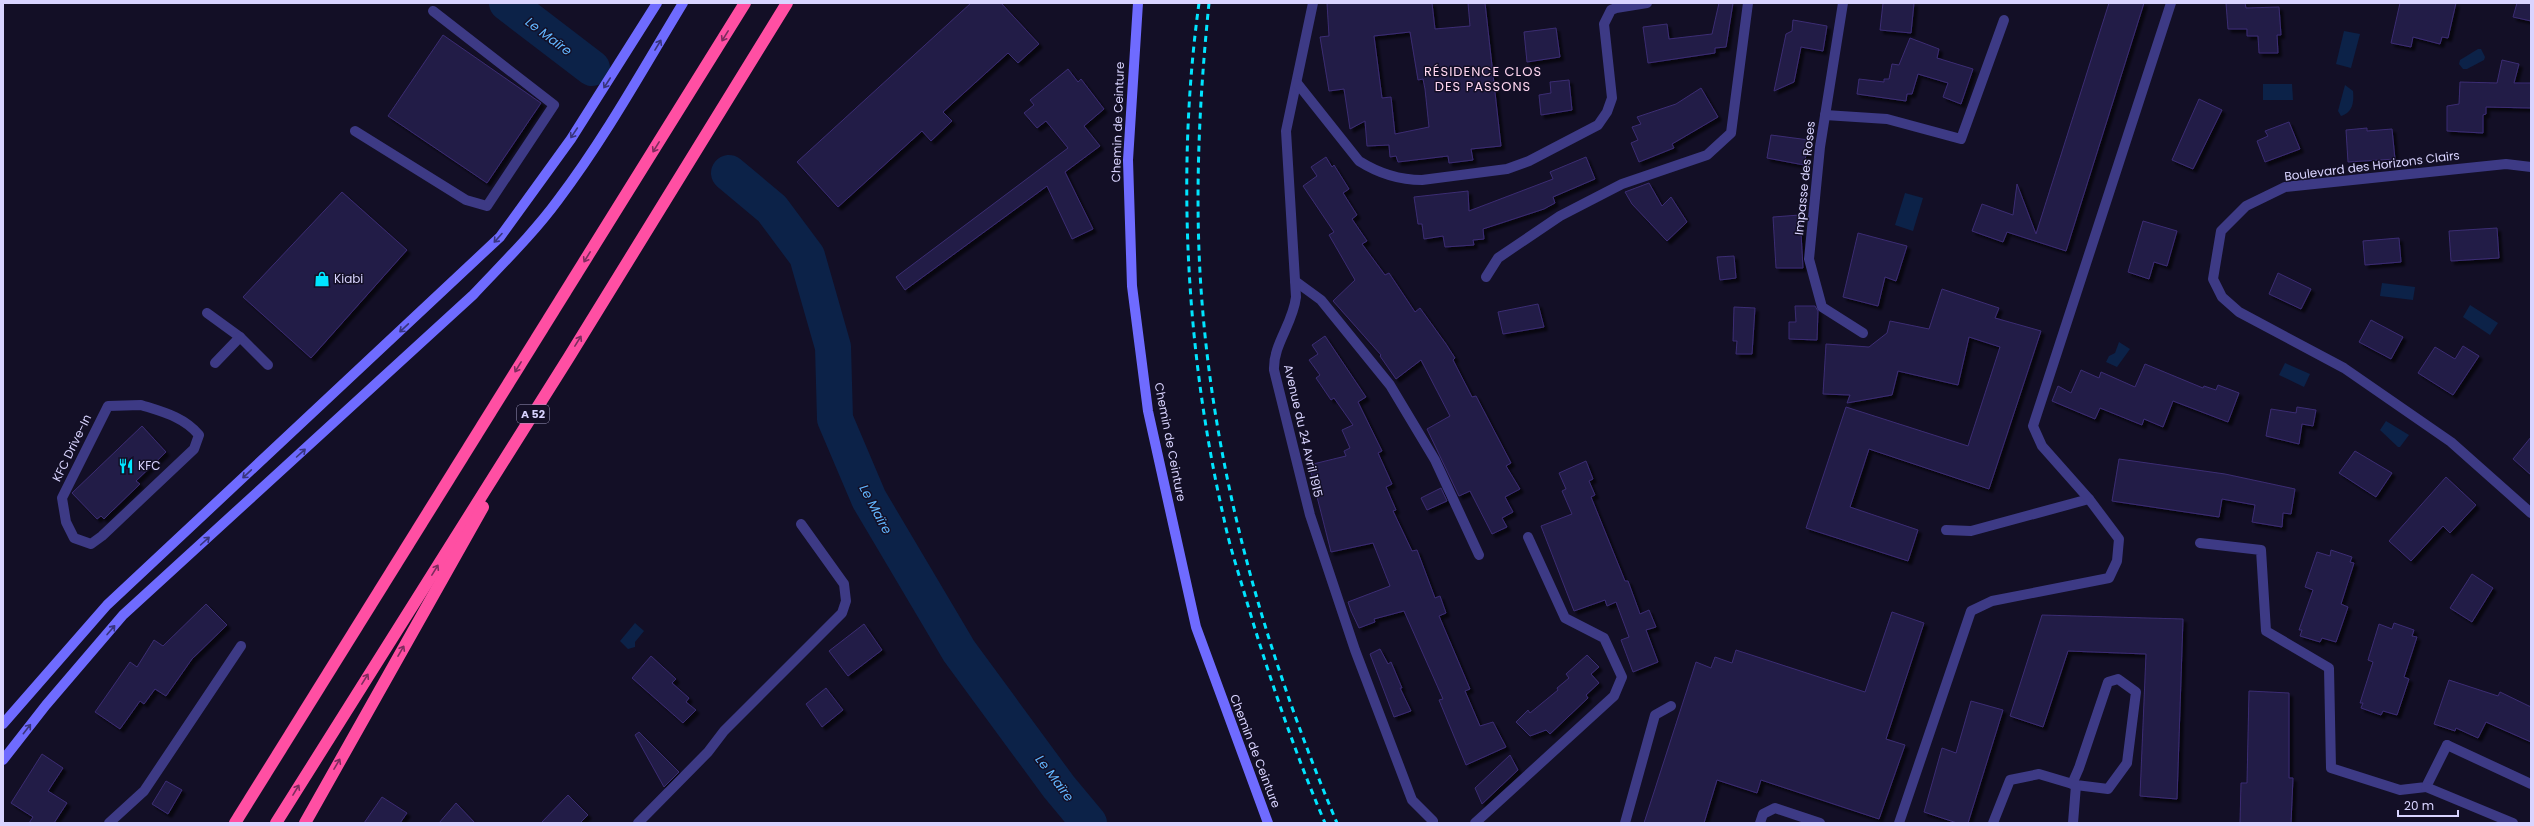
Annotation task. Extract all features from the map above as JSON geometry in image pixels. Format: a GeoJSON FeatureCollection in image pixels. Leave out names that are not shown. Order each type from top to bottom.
{"type":"FeatureCollection","features":[{"type":"Feature","properties":{"kind":"highway"},"geometry":{"type":"LineString","coordinates":[[235,823],[745,3]]}},
{"type":"Feature","properties":{"kind":"highway","name":"A 52"},"geometry":{"type":"LineString","coordinates":[[276,823],[569,357],[787,3]]}},
{"type":"Feature","properties":{"kind":"highway"},"geometry":{"type":"LineString","coordinates":[[305,823],[569,357]]}},
{"type":"Feature","properties":{"kind":"main road"},"geometry":{"type":"LineString","coordinates":[[3,724],[107,605],[500,237],[571,139],[657,3]]}},
{"type":"Feature","properties":{"kind":"main road"},"geometry":{"type":"LineString","coordinates":[[3,760],[46,704],[123,615],[473,295],[518,249],[558,201],[589,156],[683,3]]}},
{"type":"Feature","properties":{"kind":"main road","name":"Chemin de Ceinture"},"geometry":{"type":"LineString","coordinates":[[1138,3],[1128,167],[1132,286],[1148,411],[1196,627],[1268,823]]}},
{"type":"Feature","properties":{"kind":"street","name":"Avenue du 24 Avril 1915"},"geometry":{"type":"LineString","coordinates":[[1313,3],[1286,131],[1295,281],[1294,314],[1274,356],[1274,370],[1310,515],[1355,650],[1412,800],[1433,822]]}},
{"type":"Feature","properties":{"kind":"street"},"geometry":{"type":"LineString","coordinates":[[1297,83],[1359,160],[1371,168],[1408,180],[1422,180],[1507,169],[1529,161],[1598,125],[1607,112],[1612,98],[1604,24],[1611,10],[1647,3]]}},
{"type":"Feature","properties":{"kind":"street"},"geometry":{"type":"LineString","coordinates":[[1486,277],[1498,258],[1560,216],[1622,184],[1707,155],[1731,133],[1748,3]]}},
{"type":"Feature","properties":{"kind":"street","name":"Impasse des Roses"},"geometry":{"type":"LineString","coordinates":[[1843,3],[1825,116],[1809,259],[1822,307],[1863,334]]}},
{"type":"Feature","properties":{"kind":"street"},"geometry":{"type":"LineString","coordinates":[[1899,823],[1971,611],[1992,601],[2109,578],[2117,561],[2119,539],[2089,499],[2042,446],[2033,426],[2171,3]]}},
{"type":"Feature","properties":{"kind":"street"},"geometry":{"type":"LineString","coordinates":[[355,131],[466,200],[487,206],[554,106],[433,11]]}},
{"type":"Feature","properties":{"kind":"street"},"geometry":{"type":"LineString","coordinates":[[1825,116],[1887,119],[1961,139],[2004,20]]}},
{"type":"Feature","properties":{"kind":"street","name":"Boulevard des Horizons Clairs"},"geometry":{"type":"LineString","coordinates":[[2531,168],[2506,164],[2285,187],[2246,206],[2221,231],[2213,279],[2222,297],[2239,312],[2344,368],[2451,442],[2531,514]]}},
{"type":"Feature","properties":{"kind":"street"},"geometry":{"type":"LineString","coordinates":[[1295,281],[1322,300],[1390,385],[1435,460],[1479,555]]}},
{"type":"Feature","properties":{"kind":"street"},"geometry":{"type":"LineString","coordinates":[[207,313],[240,337],[268,365]]}},
{"type":"Feature","properties":{"kind":"street"},"geometry":{"type":"LineString","coordinates":[[215,363],[240,337]]}},
{"type":"Feature","properties":{"kind":"street","name":"KFC Drive-In"},"geometry":{"type":"LineString","coordinates":[[141,405],[168,413],[190,424],[199,435],[194,449],[102,536],[91,544],[74,538],[66,522],[62,498],[108,406],[141,405]]}},
{"type":"Feature","properties":{"kind":"street"},"geometry":{"type":"LineString","coordinates":[[1946,530],[1971,531],[2089,499]]}},
{"type":"Feature","properties":{"kind":"street"},"geometry":{"type":"LineString","coordinates":[[638,823],[708,752],[724,731],[842,613],[846,601],[844,584],[801,524]]}},
{"type":"Feature","properties":{"kind":"street"},"geometry":{"type":"LineString","coordinates":[[1475,823],[1614,696],[1622,677],[1604,638],[1565,618],[1528,537]]}},
{"type":"Feature","properties":{"kind":"street"},"geometry":{"type":"LineString","coordinates":[[2200,542],[2261,550],[2266,631],[2329,668],[2331,768],[2400,790],[2426,787],[2512,823]]}},
{"type":"Feature","properties":{"kind":"street"},"geometry":{"type":"LineString","coordinates":[[109,823],[144,791],[241,646]]}},
{"type":"Feature","properties":{"kind":"street"},"geometry":{"type":"LineString","coordinates":[[1993,823],[2010,780],[2039,774],[2074,784],[2108,789],[2127,763],[2136,692],[2118,679],[2108,682],[2074,784],[2073,823]]}},
{"type":"Feature","properties":{"kind":"street"},"geometry":{"type":"LineString","coordinates":[[1625,823],[1655,715],[1671,706]]}},
{"type":"Feature","properties":{"kind":"street"},"geometry":{"type":"LineString","coordinates":[[2426,787],[2448,746],[2531,784]]}},
{"type":"Feature","properties":{"kind":"street"},"geometry":{"type":"LineString","coordinates":[[1760,823],[1763,814],[1769,809],[1775,808],[1820,823]]}},
{"type":"Feature","properties":{"kind":"water"},"geometry":{"type":"Polygon","coordinates":[[[2344,31],[2360,34],[2351,68],[2336,64],[2344,31]]]}},
{"type":"Feature","properties":{"kind":"water"},"geometry":{"type":"Polygon","coordinates":[[[2478,49],[2481,49],[2485,57],[2484,60],[2467,69],[2463,69],[2459,64],[2460,60],[2478,49]]]}},
{"type":"Feature","properties":{"kind":"water"},"geometry":{"type":"Polygon","coordinates":[[[2263,84],[2292,84],[2293,100],[2263,100],[2263,84]]]}},
{"type":"Feature","properties":{"kind":"water"},"geometry":{"type":"Polygon","coordinates":[[[2345,85],[2353,91],[2353,103],[2348,112],[2341,116],[2338,111],[2345,85]]]}},
{"type":"Feature","properties":{"kind":"water"},"geometry":{"type":"Polygon","coordinates":[[[1905,193],[1923,198],[1913,231],[1895,225],[1905,193]]]}},
{"type":"Feature","properties":{"kind":"water"},"geometry":{"type":"Polygon","coordinates":[[[2382,283],[2415,287],[2413,300],[2380,296],[2382,283]]]}},
{"type":"Feature","properties":{"kind":"water"},"geometry":{"type":"Polygon","coordinates":[[[2470,305],[2498,323],[2490,335],[2463,317],[2470,305]]]}},
{"type":"Feature","properties":{"kind":"water"},"geometry":{"type":"Polygon","coordinates":[[[2119,342],[2130,349],[2117,367],[2106,362],[2109,356],[2115,353],[2119,342]]]}},
{"type":"Feature","properties":{"kind":"water"},"geometry":{"type":"Polygon","coordinates":[[[2285,363],[2310,374],[2304,387],[2279,375],[2285,363]]]}},
{"type":"Feature","properties":{"kind":"water"},"geometry":{"type":"Polygon","coordinates":[[[2386,421],[2409,435],[2400,447],[2398,447],[2380,430],[2386,421]]]}},
{"type":"Feature","properties":{"kind":"water"},"geometry":{"type":"Polygon","coordinates":[[[635,623],[644,631],[635,642],[635,647],[628,649],[620,641],[635,623]]]}},
{"type":"Feature","properties":{"kind":"building"},"geometry":{"type":"Polygon","coordinates":[[[971,3],[1001,3],[1039,44],[1018,63],[1008,53],[943,112],[952,121],[931,141],[922,131],[838,207],[797,162],[971,3]]]}},
{"type":"Feature","properties":{"kind":"building"},"geometry":{"type":"Polygon","coordinates":[[[1327,3],[1432,3],[1435,29],[1470,26],[1468,3],[1485,3],[1501,146],[1471,149],[1473,160],[1449,163],[1448,156],[1398,162],[1396,156],[1390,157],[1389,145],[1367,146],[1365,121],[1350,129],[1344,89],[1329,91],[1320,37],[1329,36],[1327,3]],[[1410,32],[1374,36],[1382,98],[1391,97],[1395,134],[1429,127],[1423,79],[1418,80],[1410,32]]]}},
{"type":"Feature","properties":{"kind":"building"},"geometry":{"type":"Polygon","coordinates":[[[1719,3],[1733,3],[1726,47],[1715,48],[1715,53],[1648,63],[1643,27],[1667,24],[1669,39],[1712,34],[1719,3]]]}},
{"type":"Feature","properties":{"kind":"building"},"geometry":{"type":"Polygon","coordinates":[[[1883,3],[1914,3],[1911,33],[1880,30],[1883,3]]]}},
{"type":"Feature","properties":{"kind":"building"},"geometry":{"type":"Polygon","coordinates":[[[2109,3],[2144,3],[2066,251],[2007,232],[2003,242],[1972,231],[1982,204],[2013,215],[2017,184],[2036,234],[2109,3]]]}},
{"type":"Feature","properties":{"kind":"building"},"geometry":{"type":"Polygon","coordinates":[[[2226,3],[2245,3],[2246,8],[2279,7],[2281,35],[2277,35],[2278,53],[2259,53],[2258,36],[2247,36],[2247,29],[2228,29],[2226,3]]]}},
{"type":"Feature","properties":{"kind":"building"},"geometry":{"type":"Polygon","coordinates":[[[2400,3],[2456,3],[2448,38],[2442,37],[2440,44],[2413,37],[2411,47],[2391,43],[2400,3]]]}},
{"type":"Feature","properties":{"kind":"building"},"geometry":{"type":"Polygon","coordinates":[[[2517,3],[2531,3],[2531,21],[2513,17],[2517,3]]]}},
{"type":"Feature","properties":{"kind":"building"},"geometry":{"type":"Polygon","coordinates":[[[1793,20],[1827,26],[1823,51],[1801,47],[1794,82],[1774,91],[1786,34],[1792,31],[1793,20]]]}},
{"type":"Feature","properties":{"kind":"building"},"geometry":{"type":"Polygon","coordinates":[[[1556,28],[1560,57],[1527,62],[1524,32],[1556,28]]]}},
{"type":"Feature","properties":{"kind":"building"},"geometry":{"type":"Polygon","coordinates":[[[443,35],[541,103],[487,183],[388,116],[443,35]]]}},
{"type":"Feature","properties":{"kind":"building"},"geometry":{"type":"Polygon","coordinates":[[[1910,38],[1939,49],[1937,58],[1973,69],[1961,104],[1943,97],[1948,83],[1918,74],[1912,94],[1907,94],[1906,101],[1857,94],[1859,79],[1884,82],[1884,79],[1889,79],[1892,64],[1899,65],[1910,38]]]}},
{"type":"Feature","properties":{"kind":"building"},"geometry":{"type":"Polygon","coordinates":[[[2502,60],[2519,64],[2514,83],[2531,83],[2531,108],[2486,107],[2486,114],[2483,115],[2483,133],[2447,131],[2447,106],[2459,104],[2460,82],[2497,83],[2502,60]]]}},
{"type":"Feature","properties":{"kind":"building"},"geometry":{"type":"Polygon","coordinates":[[[1068,69],[1078,82],[1081,79],[1104,109],[1084,126],[1100,146],[1065,172],[1093,229],[1072,239],[1047,186],[905,290],[896,277],[1068,148],[1046,121],[1037,128],[1024,113],[1034,105],[1030,100],[1068,69]]]}},
{"type":"Feature","properties":{"kind":"building"},"geometry":{"type":"Polygon","coordinates":[[[1569,80],[1572,110],[1541,115],[1539,95],[1551,93],[1550,82],[1569,80]]]}},
{"type":"Feature","properties":{"kind":"building"},"geometry":{"type":"Polygon","coordinates":[[[1701,88],[1718,117],[1672,144],[1674,148],[1639,162],[1631,143],[1638,140],[1632,127],[1641,124],[1637,117],[1676,104],[1701,88]]]}},
{"type":"Feature","properties":{"kind":"building"},"geometry":{"type":"Polygon","coordinates":[[[2199,99],[2222,110],[2193,169],[2172,160],[2199,99]]]}},
{"type":"Feature","properties":{"kind":"building"},"geometry":{"type":"Polygon","coordinates":[[[2289,122],[2300,149],[2265,162],[2257,141],[2268,136],[2265,131],[2289,122]]]}},
{"type":"Feature","properties":{"kind":"building"},"geometry":{"type":"Polygon","coordinates":[[[2367,128],[2367,131],[2392,129],[2395,159],[2348,162],[2346,130],[2367,128]]]}},
{"type":"Feature","properties":{"kind":"building"},"geometry":{"type":"Polygon","coordinates":[[[1771,135],[1809,140],[1804,165],[1767,158],[1771,135]]]}},
{"type":"Feature","properties":{"kind":"building"},"geometry":{"type":"Polygon","coordinates":[[[1326,157],[1332,167],[1334,165],[1349,189],[1343,193],[1357,215],[1352,219],[1367,241],[1362,244],[1385,275],[1389,273],[1415,312],[1420,308],[1446,344],[1455,358],[1453,360],[1472,397],[1476,396],[1511,463],[1506,466],[1520,489],[1505,497],[1513,512],[1502,518],[1507,527],[1492,534],[1470,491],[1459,496],[1427,429],[1450,416],[1421,360],[1396,379],[1380,356],[1381,355],[1333,301],[1355,280],[1329,235],[1334,232],[1303,186],[1317,176],[1311,167],[1326,157]]]}},
{"type":"Feature","properties":{"kind":"building"},"geometry":{"type":"Polygon","coordinates":[[[1586,157],[1595,179],[1553,197],[1555,203],[1544,209],[1483,229],[1484,239],[1473,240],[1474,245],[1445,247],[1443,236],[1424,239],[1422,224],[1418,224],[1414,197],[1468,191],[1469,211],[1553,179],[1550,172],[1586,157]]]}},
{"type":"Feature","properties":{"kind":"building"},"geometry":{"type":"Polygon","coordinates":[[[1649,183],[1662,206],[1671,197],[1687,222],[1667,241],[1632,204],[1625,192],[1649,183]]]}},
{"type":"Feature","properties":{"kind":"building","name":"Kiabi"},"geometry":{"type":"Polygon","coordinates":[[[342,192],[407,250],[311,358],[243,297],[342,192]]]}},
{"type":"Feature","properties":{"kind":"building"},"geometry":{"type":"Polygon","coordinates":[[[1800,215],[1803,268],[1776,268],[1773,217],[1800,215]]]}},
{"type":"Feature","properties":{"kind":"building"},"geometry":{"type":"Polygon","coordinates":[[[2143,221],[2177,231],[2167,266],[2154,262],[2149,279],[2128,272],[2143,221]]]}},
{"type":"Feature","properties":{"kind":"building"},"geometry":{"type":"Polygon","coordinates":[[[2497,228],[2499,258],[2451,261],[2449,231],[2497,228]]]}},
{"type":"Feature","properties":{"kind":"building"},"geometry":{"type":"Polygon","coordinates":[[[1858,233],[1907,246],[1896,281],[1885,277],[1878,306],[1843,297],[1858,233]]]}},
{"type":"Feature","properties":{"kind":"building"},"geometry":{"type":"Polygon","coordinates":[[[2399,238],[2401,262],[2365,265],[2363,241],[2399,238]]]}},
{"type":"Feature","properties":{"kind":"building"},"geometry":{"type":"Polygon","coordinates":[[[1734,256],[1736,278],[1720,280],[1717,257],[1734,256]]]}},
{"type":"Feature","properties":{"kind":"building"},"geometry":{"type":"Polygon","coordinates":[[[2278,273],[2311,289],[2301,309],[2269,294],[2278,273]]]}},
{"type":"Feature","properties":{"kind":"building"},"geometry":{"type":"Polygon","coordinates":[[[1942,289],[1999,308],[1995,318],[2041,331],[1989,489],[1869,449],[1850,507],[1918,530],[1908,561],[1806,528],[1846,407],[1968,446],[2000,347],[1969,337],[1958,385],[1898,371],[1892,395],[1847,403],[1850,395],[1823,394],[1826,344],[1869,347],[1887,333],[1890,321],[1929,329],[1942,289]]]}},
{"type":"Feature","properties":{"kind":"building"},"geometry":{"type":"Polygon","coordinates":[[[1538,304],[1544,327],[1503,334],[1498,312],[1538,304]]]}},
{"type":"Feature","properties":{"kind":"building"},"geometry":{"type":"Polygon","coordinates":[[[1795,306],[1815,306],[1818,311],[1817,340],[1789,339],[1789,322],[1796,322],[1795,306]]]}},
{"type":"Feature","properties":{"kind":"building"},"geometry":{"type":"Polygon","coordinates":[[[1734,307],[1755,308],[1752,354],[1736,354],[1737,341],[1733,341],[1734,307]]]}},
{"type":"Feature","properties":{"kind":"building"},"geometry":{"type":"Polygon","coordinates":[[[2371,320],[2403,337],[2391,359],[2359,342],[2371,320]]]}},
{"type":"Feature","properties":{"kind":"building"},"geometry":{"type":"Polygon","coordinates":[[[1325,336],[1366,397],[1358,402],[1382,451],[1378,453],[1392,484],[1386,487],[1396,510],[1393,511],[1412,551],[1417,550],[1435,598],[1440,596],[1446,613],[1439,616],[1470,689],[1465,691],[1480,726],[1493,722],[1506,747],[1466,765],[1439,700],[1443,699],[1404,611],[1374,619],[1375,622],[1359,628],[1351,611],[1348,602],[1390,586],[1373,543],[1331,552],[1309,465],[1346,456],[1344,451],[1350,448],[1342,430],[1353,425],[1334,398],[1331,400],[1316,378],[1320,375],[1309,360],[1318,354],[1312,345],[1325,336]]]}},
{"type":"Feature","properties":{"kind":"building"},"geometry":{"type":"Polygon","coordinates":[[[2463,346],[2479,356],[2453,395],[2418,373],[2435,347],[2455,359],[2463,346]]]}},
{"type":"Feature","properties":{"kind":"building"},"geometry":{"type":"Polygon","coordinates":[[[2145,364],[2203,388],[2204,386],[2216,390],[2218,385],[2239,393],[2228,422],[2173,401],[2163,427],[2144,419],[2142,425],[2100,408],[2095,419],[2052,401],[2058,386],[2071,393],[2081,370],[2099,378],[2101,372],[2135,387],[2145,364]]]}},
{"type":"Feature","properties":{"kind":"building"},"geometry":{"type":"Polygon","coordinates":[[[2297,407],[2316,410],[2313,426],[2302,424],[2299,444],[2266,436],[2271,409],[2296,413],[2297,407]]]}},
{"type":"Feature","properties":{"kind":"building","name":"KFC"},"geometry":{"type":"Polygon","coordinates":[[[142,426],[166,452],[136,481],[140,484],[104,519],[101,516],[97,519],[72,493],[142,426]]]}},
{"type":"Feature","properties":{"kind":"building"},"geometry":{"type":"Polygon","coordinates":[[[2531,437],[2531,475],[2513,459],[2531,437]]]}},
{"type":"Feature","properties":{"kind":"building"},"geometry":{"type":"Polygon","coordinates":[[[2355,451],[2392,473],[2376,497],[2339,473],[2355,451]]]}},
{"type":"Feature","properties":{"kind":"building"},"geometry":{"type":"Polygon","coordinates":[[[2119,459],[2225,474],[2295,489],[2291,514],[2283,513],[2282,527],[2252,522],[2255,505],[2222,499],[2219,517],[2112,501],[2119,459]]]}},
{"type":"Feature","properties":{"kind":"building"},"geometry":{"type":"Polygon","coordinates":[[[1586,461],[1593,479],[1589,481],[1595,495],[1591,497],[1625,581],[1628,581],[1640,614],[1649,610],[1656,627],[1646,630],[1658,662],[1633,672],[1621,640],[1629,637],[1616,602],[1607,606],[1605,600],[1574,611],[1541,526],[1572,514],[1562,491],[1566,489],[1559,473],[1586,461]]]}},
{"type":"Feature","properties":{"kind":"building"},"geometry":{"type":"Polygon","coordinates":[[[2446,477],[2476,505],[2450,533],[2443,526],[2411,561],[2389,541],[2446,477]]]}},
{"type":"Feature","properties":{"kind":"building"},"geometry":{"type":"Polygon","coordinates":[[[1441,488],[1447,501],[1427,510],[1421,498],[1441,488]]]}},
{"type":"Feature","properties":{"kind":"building"},"geometry":{"type":"Polygon","coordinates":[[[2331,550],[2352,557],[2350,562],[2354,563],[2341,604],[2348,607],[2336,642],[2322,638],[2320,642],[2300,636],[2302,630],[2299,630],[2313,590],[2305,587],[2317,552],[2330,556],[2331,550]]]}},
{"type":"Feature","properties":{"kind":"building"},"geometry":{"type":"Polygon","coordinates":[[[2472,574],[2493,588],[2472,622],[2450,608],[2472,574]]]}},
{"type":"Feature","properties":{"kind":"building"},"geometry":{"type":"Polygon","coordinates":[[[206,604],[227,625],[192,659],[166,696],[155,689],[144,704],[140,701],[120,729],[95,712],[130,662],[137,667],[154,640],[163,646],[206,604]]]}},
{"type":"Feature","properties":{"kind":"building"},"geometry":{"type":"Polygon","coordinates":[[[1892,612],[1924,623],[1886,739],[1905,745],[1879,819],[1761,780],[1757,793],[1717,780],[1704,823],[1644,823],[1696,662],[1711,668],[1715,657],[1732,663],[1736,650],[1865,692],[1892,612]]]}},
{"type":"Feature","properties":{"kind":"building"},"geometry":{"type":"Polygon","coordinates":[[[2042,615],[2183,619],[2177,799],[2140,796],[2146,654],[2068,651],[2043,727],[2010,716],[2042,615]]]}},
{"type":"Feature","properties":{"kind":"building"},"geometry":{"type":"Polygon","coordinates":[[[2394,623],[2414,630],[2412,636],[2417,637],[2404,677],[2409,679],[2397,715],[2383,711],[2381,715],[2361,708],[2363,703],[2360,703],[2373,662],[2368,660],[2379,624],[2392,629],[2394,623]]]}},
{"type":"Feature","properties":{"kind":"building"},"geometry":{"type":"Polygon","coordinates":[[[864,624],[882,650],[848,676],[829,651],[864,624]]]}},
{"type":"Feature","properties":{"kind":"building"},"geometry":{"type":"Polygon","coordinates":[[[1380,649],[1388,664],[1391,662],[1402,688],[1400,688],[1411,711],[1394,717],[1370,654],[1380,649]]]}},
{"type":"Feature","properties":{"kind":"building"},"geometry":{"type":"Polygon","coordinates":[[[1587,655],[1599,667],[1591,674],[1599,683],[1586,695],[1588,698],[1550,734],[1546,730],[1530,736],[1516,722],[1528,710],[1530,713],[1558,690],[1557,688],[1569,678],[1566,674],[1587,655]]]}},
{"type":"Feature","properties":{"kind":"building"},"geometry":{"type":"Polygon","coordinates":[[[651,656],[676,679],[672,683],[689,698],[686,702],[696,710],[683,723],[632,678],[651,656]]]}},
{"type":"Feature","properties":{"kind":"building"},"geometry":{"type":"Polygon","coordinates":[[[2449,680],[2498,696],[2500,692],[2531,707],[2531,742],[2486,722],[2478,738],[2456,728],[2455,731],[2434,724],[2449,680]]]}},
{"type":"Feature","properties":{"kind":"building"},"geometry":{"type":"Polygon","coordinates":[[[826,688],[843,710],[822,727],[806,704],[826,688]]]}},
{"type":"Feature","properties":{"kind":"building"},"geometry":{"type":"Polygon","coordinates":[[[2249,691],[2289,693],[2289,778],[2293,778],[2291,823],[2240,823],[2241,783],[2247,783],[2249,691]]]}},
{"type":"Feature","properties":{"kind":"building"},"geometry":{"type":"Polygon","coordinates":[[[1971,701],[2003,710],[1968,823],[1957,823],[1924,812],[1942,748],[1956,753],[1971,701]]]}},
{"type":"Feature","properties":{"kind":"building"},"geometry":{"type":"Polygon","coordinates":[[[639,732],[679,772],[664,787],[635,735],[639,732]]]}},
{"type":"Feature","properties":{"kind":"building"},"geometry":{"type":"Polygon","coordinates":[[[42,754],[63,768],[48,791],[67,803],[54,823],[29,823],[33,817],[11,803],[42,754]]]}},
{"type":"Feature","properties":{"kind":"building"},"geometry":{"type":"Polygon","coordinates":[[[1510,755],[1518,770],[1482,804],[1475,788],[1510,755]]]}},
{"type":"Feature","properties":{"kind":"building"},"geometry":{"type":"Polygon","coordinates":[[[166,781],[182,790],[168,814],[152,804],[166,781]]]}},
{"type":"Feature","properties":{"kind":"building"},"geometry":{"type":"Polygon","coordinates":[[[568,795],[588,815],[580,823],[541,823],[568,795]]]}},
{"type":"Feature","properties":{"kind":"building"},"geometry":{"type":"Polygon","coordinates":[[[382,797],[407,813],[400,823],[364,823],[382,797]]]}},
{"type":"Feature","properties":{"kind":"building"},"geometry":{"type":"Polygon","coordinates":[[[456,803],[475,823],[439,823],[456,803]]]}},
{"type":"Feature","properties":{"kind":"waterway","name":"Le Maïre"},"geometry":{"type":"LineString","coordinates":[[507,3],[592,68]]}},
{"type":"Feature","properties":{"kind":"waterway","name":"Le Maïre"},"geometry":{"type":"LineString","coordinates":[[729,173],[772,209],[807,256],[833,347],[835,419],[869,499],[959,651],[1059,787],[1089,823]]}},
{"type":"Feature","properties":{"kind":"railway"},"geometry":{"type":"LineString","coordinates":[[1199,3],[1192,67],[1188,131],[1187,196],[1193,327],[1201,392],[1211,456],[1233,556],[1281,709],[1325,823]]}},
{"type":"Feature","properties":{"kind":"railway"},"geometry":{"type":"LineString","coordinates":[[1209,3],[1200,115],[1198,227],[1202,302],[1209,369],[1219,436],[1232,502],[1248,568],[1267,633],[1288,697],[1337,823]]}},
{"type":"Feature","properties":{"kind":"place","name":"Kiabi"},"geometry":{"type":"Point","coordinates":[322,279]}},
{"type":"Feature","properties":{"kind":"place","name":"KFC"},"geometry":{"type":"Point","coordinates":[126,466]}},
{"type":"Feature","properties":{"kind":"district","name":"RÉSIDENCE CLOS DES PASSONS"},"geometry":{"type":"Point","coordinates":[1483,78]}}]}
